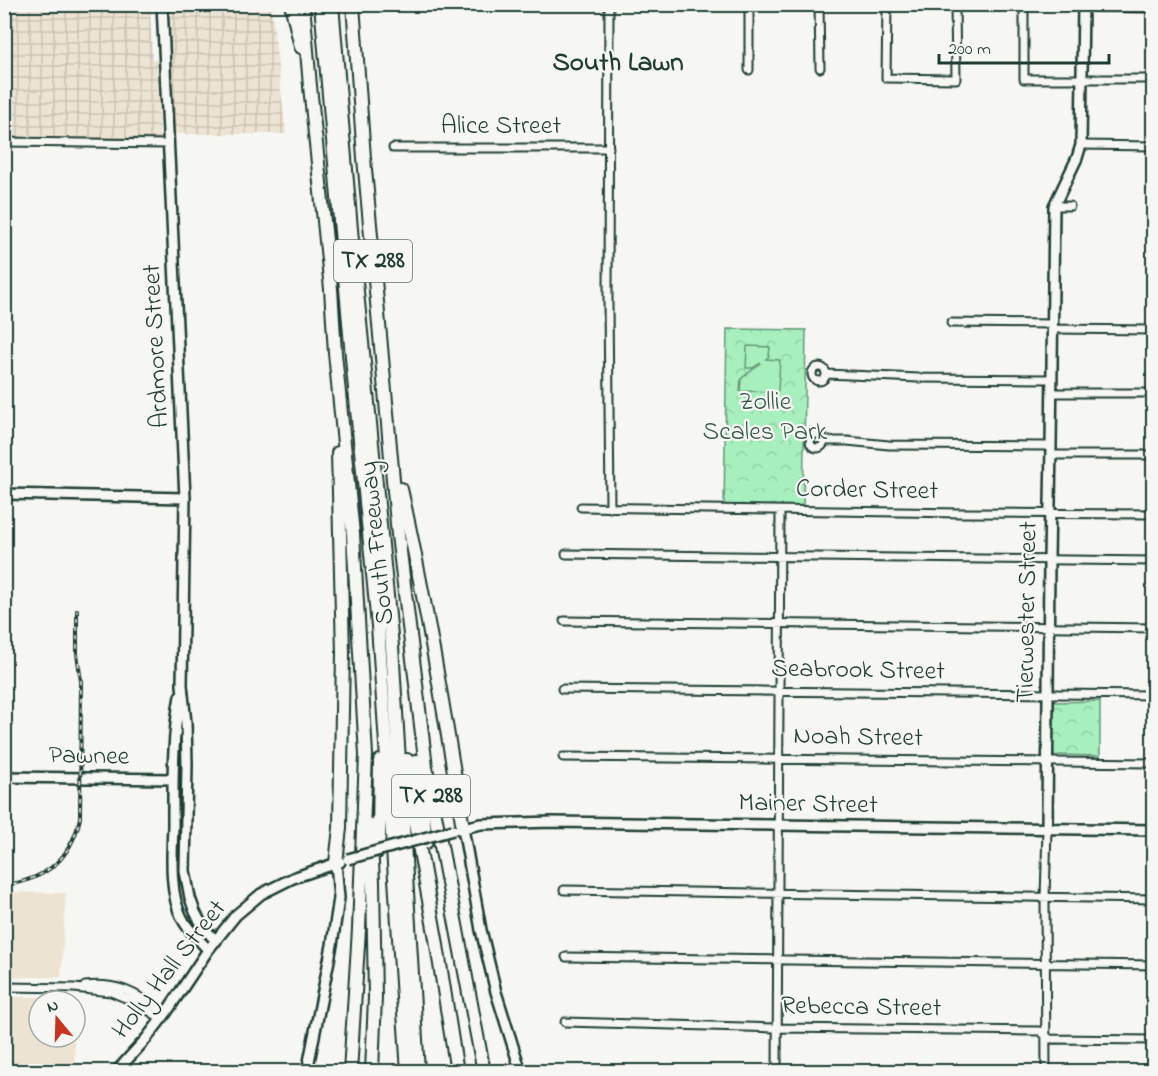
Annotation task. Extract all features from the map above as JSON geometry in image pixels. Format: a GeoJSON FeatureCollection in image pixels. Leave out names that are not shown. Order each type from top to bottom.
{"type":"FeatureCollection","features":[{"type":"Feature","properties":{"kind":"highway"},"geometry":{"type":"LineString","coordinates":[[291,4],[310,86]]}},
{"type":"Feature","properties":{"kind":"highway","name":"South Freeway"},"geometry":{"type":"LineString","coordinates":[[303,4],[354,546],[366,755],[359,929],[350,1071]]}},
{"type":"Feature","properties":{"kind":"highway"},"geometry":{"type":"LineString","coordinates":[[321,4],[378,626],[408,1071]]}},
{"type":"Feature","properties":{"kind":"highway"},"geometry":{"type":"LineString","coordinates":[[332,4],[352,241],[392,646],[418,1071]]}},
{"type":"Feature","properties":{"kind":"highway","name":"South Freeway"},"geometry":{"type":"LineString","coordinates":[[353,4],[399,544],[410,637],[426,767],[484,1071]]}},
{"type":"Feature","properties":{"kind":"highway"},"geometry":{"type":"LineString","coordinates":[[358,82],[360,4]]}},
{"type":"Feature","properties":{"kind":"highway"},"geometry":{"type":"LineString","coordinates":[[335,353],[343,643],[340,828],[342,861]]}},
{"type":"Feature","properties":{"kind":"highway"},"geometry":{"type":"LineString","coordinates":[[390,440],[414,551],[452,758],[458,829]]}},
{"type":"Feature","properties":{"kind":"highway"},"geometry":{"type":"LineString","coordinates":[[373,882],[380,835],[380,720],[375,644],[378,626]]}},
{"type":"Feature","properties":{"kind":"highway"},"geometry":{"type":"LineString","coordinates":[[410,637],[412,705],[436,939]]}},
{"type":"Feature","properties":{"kind":"highway"},"geometry":{"type":"LineString","coordinates":[[396,709],[404,734],[414,818],[457,1071]]}},
{"type":"Feature","properties":{"kind":"highway"},"geometry":{"type":"LineString","coordinates":[[366,755],[373,882],[375,997],[372,1071]]}},
{"type":"Feature","properties":{"kind":"street","name":"Ardmore Street"},"geometry":{"type":"LineString","coordinates":[[162,4],[185,498],[182,685],[187,752],[185,873],[195,912],[203,927],[216,941]]}},
{"type":"Feature","properties":{"kind":"street"},"geometry":{"type":"LineString","coordinates":[[609,4],[610,508]]}},
{"type":"Feature","properties":{"kind":"street"},"geometry":{"type":"LineString","coordinates":[[749,4],[749,70]]}},
{"type":"Feature","properties":{"kind":"street"},"geometry":{"type":"LineString","coordinates":[[819,4],[820,68]]}},
{"type":"Feature","properties":{"kind":"street"},"geometry":{"type":"LineString","coordinates":[[887,4],[886,78],[956,79],[955,4]]}},
{"type":"Feature","properties":{"kind":"street"},"geometry":{"type":"LineString","coordinates":[[1024,4],[1024,79],[1154,79]]}},
{"type":"Feature","properties":{"kind":"street"},"geometry":{"type":"LineString","coordinates":[[1154,8],[1083,6],[1081,145],[1154,146]]}},
{"type":"Feature","properties":{"kind":"street"},"geometry":{"type":"LineString","coordinates":[[4,142],[169,144]]}},
{"type":"Feature","properties":{"kind":"street","name":"Tierwester Street"},"geometry":{"type":"LineString","coordinates":[[1046,1071],[1048,560],[1054,206],[1081,145]]}},
{"type":"Feature","properties":{"kind":"street","name":"Alice Street"},"geometry":{"type":"LineString","coordinates":[[393,147],[609,148]]}},
{"type":"Feature","properties":{"kind":"street"},"geometry":{"type":"LineString","coordinates":[[1054,206],[1070,206]]}},
{"type":"Feature","properties":{"kind":"street"},"geometry":{"type":"LineString","coordinates":[[951,323],[1154,330]]}},
{"type":"Feature","properties":{"kind":"street"},"geometry":{"type":"LineString","coordinates":[[826,374],[919,378],[1052,379]]}},
{"type":"Feature","properties":{"kind":"street"},"geometry":{"type":"LineString","coordinates":[[1052,393],[1154,393]]}},
{"type":"Feature","properties":{"kind":"street"},"geometry":{"type":"LineString","coordinates":[[824,441],[1154,455]]}},
{"type":"Feature","properties":{"kind":"street"},"geometry":{"type":"LineString","coordinates":[[4,494],[185,498]]}},
{"type":"Feature","properties":{"kind":"street","name":"Corder Street"},"geometry":{"type":"LineString","coordinates":[[581,507],[1154,514]]}},
{"type":"Feature","properties":{"kind":"street"},"geometry":{"type":"LineString","coordinates":[[777,1071],[780,511]]}},
{"type":"Feature","properties":{"kind":"street"},"geometry":{"type":"LineString","coordinates":[[566,554],[1154,561]]}},
{"type":"Feature","properties":{"kind":"street"},"geometry":{"type":"LineString","coordinates":[[564,621],[1154,628]]}},
{"type":"Feature","properties":{"kind":"street","name":"Ardmore Street"},"geometry":{"type":"LineString","coordinates":[[182,685],[176,720],[173,779],[175,900],[182,918],[194,936],[208,950]]}},
{"type":"Feature","properties":{"kind":"street","name":"Seabrook Street"},"geometry":{"type":"LineString","coordinates":[[562,689],[1154,695]]}},
{"type":"Feature","properties":{"kind":"street","name":"Noah Street"},"geometry":{"type":"LineString","coordinates":[[562,757],[1154,763]]}},
{"type":"Feature","properties":{"kind":"street","name":"Pawnee"},"geometry":{"type":"LineString","coordinates":[[4,777],[173,779]]}},
{"type":"Feature","properties":{"kind":"street","name":"Mainer Street"},"geometry":{"type":"LineString","coordinates":[[458,829],[481,824],[513,822],[1154,830]]}},
{"type":"Feature","properties":{"kind":"street"},"geometry":{"type":"LineString","coordinates":[[458,829],[496,992],[521,1071]]}},
{"type":"Feature","properties":{"kind":"street","name":"Holly Hall Street"},"geometry":{"type":"LineString","coordinates":[[116,1071],[164,1016],[208,950],[236,915],[261,894],[293,878],[342,861],[458,829]]}},
{"type":"Feature","properties":{"kind":"street"},"geometry":{"type":"LineString","coordinates":[[307,1071],[332,945],[342,861]]}},
{"type":"Feature","properties":{"kind":"street"},"geometry":{"type":"LineString","coordinates":[[173,873],[185,873]]}},
{"type":"Feature","properties":{"kind":"street"},"geometry":{"type":"LineString","coordinates":[[564,890],[1154,899]]}},
{"type":"Feature","properties":{"kind":"street"},"geometry":{"type":"LineString","coordinates":[[566,957],[1154,965]]}},
{"type":"Feature","properties":{"kind":"street"},"geometry":{"type":"LineString","coordinates":[[4,987],[74,988],[111,992],[164,1016]]}},
{"type":"Feature","properties":{"kind":"street","name":"Rebecca Street"},"geometry":{"type":"LineString","coordinates":[[565,1022],[777,1028],[1040,1031],[1050,1039],[1154,1040]]}},
{"type":"Feature","properties":{"kind":"shaded area"},"geometry":{"type":"Polygon","coordinates":[[[5,4],[150,6],[152,60],[157,60],[160,139],[5,138],[5,4]]]}},
{"type":"Feature","properties":{"kind":"shaded area"},"geometry":{"type":"Polygon","coordinates":[[[168,5],[271,5],[286,134],[173,134],[168,5]]]}},
{"type":"Feature","properties":{"kind":"shaded area"},"geometry":{"type":"Polygon","coordinates":[[[5,892],[66,893],[61,977],[5,977],[5,892]]]}},
{"type":"Feature","properties":{"kind":"shaded area"},"geometry":{"type":"Polygon","coordinates":[[[5,997],[27,997],[27,1049],[74,1049],[75,1071],[5,1071],[5,997]]]}},
{"type":"Feature","properties":{"kind":"green space"},"geometry":{"type":"Polygon","coordinates":[[[5,150],[8,151],[8,276],[5,277],[5,150]]]}},
{"type":"Feature","properties":{"kind":"green space","name":"Zollie Scales Park"},"geometry":{"type":"Polygon","coordinates":[[[727,329],[806,330],[803,507],[724,505],[727,329]]]}},
{"type":"Feature","properties":{"kind":"green space"},"geometry":{"type":"Polygon","coordinates":[[[748,346],[770,347],[769,356],[766,359],[780,360],[777,392],[740,391],[741,379],[761,363],[753,368],[746,368],[748,346]]]}},
{"type":"Feature","properties":{"kind":"green space"},"geometry":{"type":"Polygon","coordinates":[[[1100,701],[1100,756],[1053,755],[1054,702],[1100,701]]]}},
{"type":"Feature","properties":{"kind":"railway"},"geometry":{"type":"LineString","coordinates":[[4,885],[32,878],[54,865],[70,845],[80,818],[81,681],[77,654],[77,610]]}},
{"type":"Feature","properties":{"kind":"district","name":"South Lawn"},"geometry":{"type":"Point","coordinates":[618,63]}}]}
